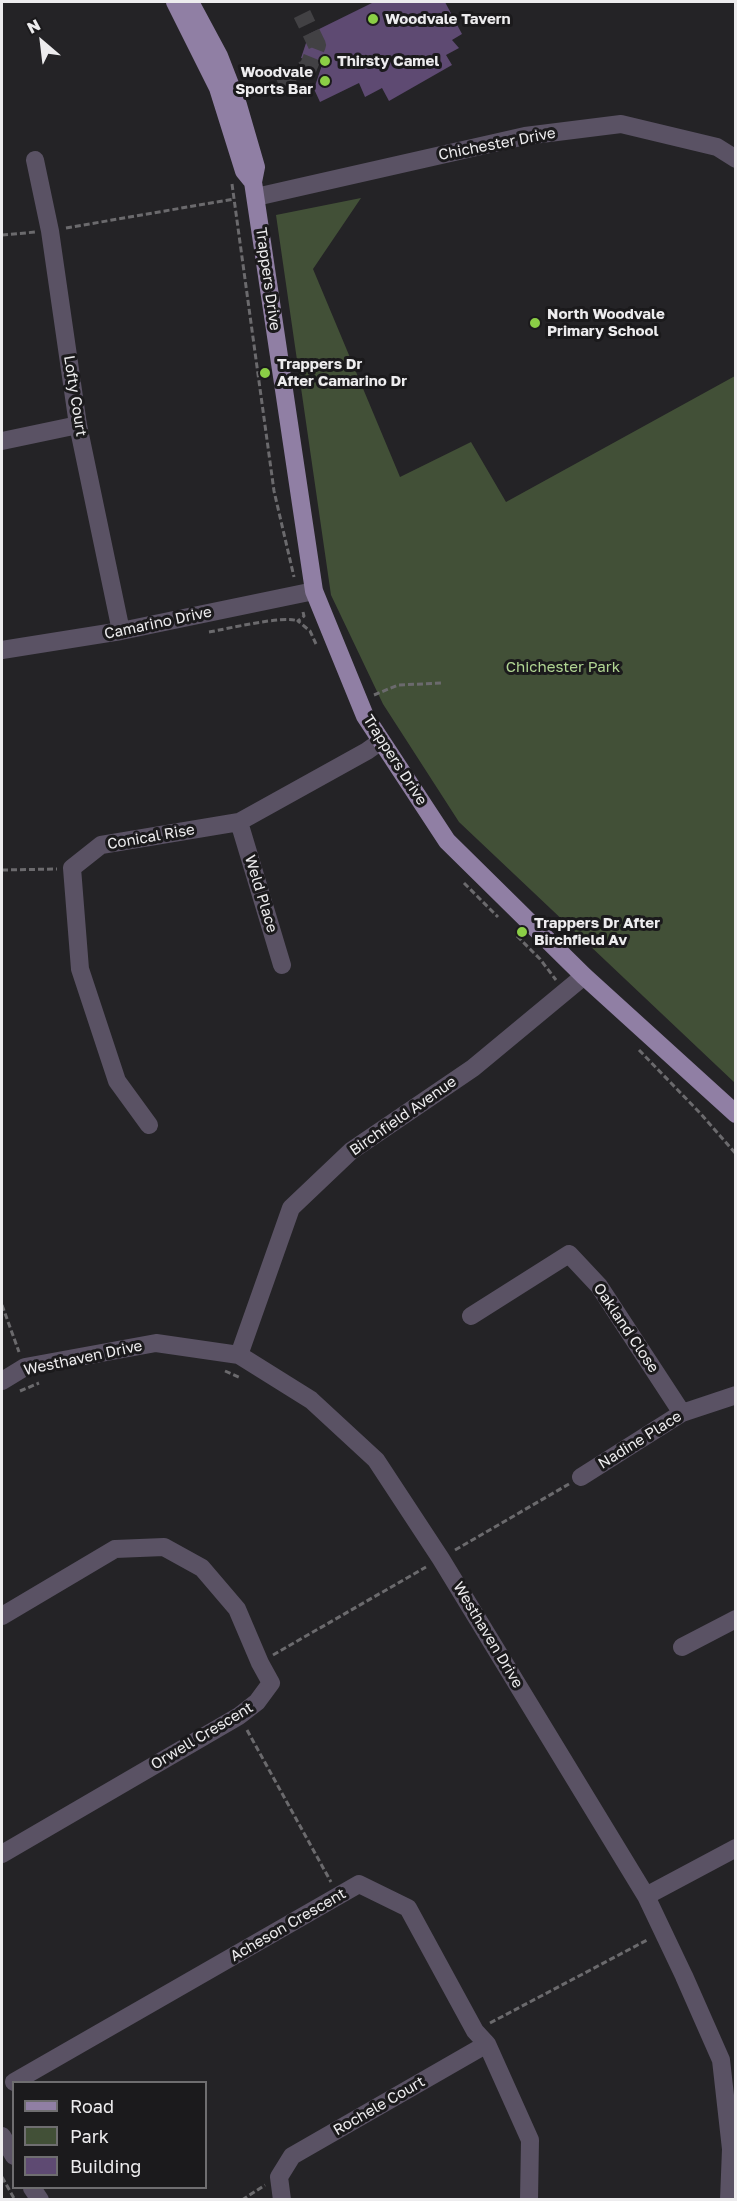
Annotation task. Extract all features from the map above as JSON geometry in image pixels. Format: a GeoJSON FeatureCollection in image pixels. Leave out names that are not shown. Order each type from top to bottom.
{"type":"FeatureCollection","features":[{"type":"Feature","properties":{"kind":"main road","name":"Trappers Drive"},"geometry":{"type":"LineString","coordinates":[[175,2],[218,88],[244,171],[255,189]]}},
{"type":"Feature","properties":{"kind":"main road","name":"Trappers Drive"},"geometry":{"type":"LineString","coordinates":[[190,2],[219,57],[238,105],[256,167],[255,189],[286,417],[305,592],[365,716],[447,841],[584,976],[735,1114]]}},
{"type":"Feature","properties":{"kind":"street","name":"Chichester Drive"},"geometry":{"type":"LineString","coordinates":[[255,189],[525,136],[621,124],[717,147],[735,159]]}},
{"type":"Feature","properties":{"kind":"street","name":"Lofty Court"},"geometry":{"type":"LineString","coordinates":[[35,160],[50,231],[78,425],[121,631]]}},
{"type":"Feature","properties":{"kind":"street"},"geometry":{"type":"LineString","coordinates":[[2,441],[78,425]]}},
{"type":"Feature","properties":{"kind":"street","name":"Camarino Drive"},"geometry":{"type":"LineString","coordinates":[[2,650],[121,631],[305,592]]}},
{"type":"Feature","properties":{"kind":"street","name":"Conical Rise"},"geometry":{"type":"LineString","coordinates":[[72,868],[101,845],[239,822],[381,741]]}},
{"type":"Feature","properties":{"kind":"street","name":"Weld Place"},"geometry":{"type":"LineString","coordinates":[[239,822],[282,965]]}},
{"type":"Feature","properties":{"kind":"street"},"geometry":{"type":"LineString","coordinates":[[72,868],[80,969],[117,1081],[149,1125]]}},
{"type":"Feature","properties":{"kind":"street","name":"Birchfield Avenue"},"geometry":{"type":"LineString","coordinates":[[239,1355],[291,1208],[351,1151],[473,1068],[584,976]]}},
{"type":"Feature","properties":{"kind":"street","name":"Oakland Close"},"geometry":{"type":"LineString","coordinates":[[471,1317],[569,1254],[599,1286],[682,1413]]}},
{"type":"Feature","properties":{"kind":"street","name":"Westhaven Drive"},"geometry":{"type":"LineString","coordinates":[[2,1381],[25,1367],[156,1343],[239,1355],[311,1400],[376,1460],[434,1562],[646,1896],[684,1976],[728,2059],[731,2149],[729,2199]]}},
{"type":"Feature","properties":{"kind":"street","name":"Nadine Place"},"geometry":{"type":"LineString","coordinates":[[581,1478],[682,1413],[735,1395]]}},
{"type":"Feature","properties":{"kind":"street","name":"Orwell Crescent"},"geometry":{"type":"LineString","coordinates":[[2,1616],[116,1549],[164,1547],[202,1568],[237,1609],[271,1683],[257,1702],[238,1716],[2,1854]]}},
{"type":"Feature","properties":{"kind":"street"},"geometry":{"type":"LineString","coordinates":[[682,1647],[735,1619]]}},
{"type":"Feature","properties":{"kind":"street"},"geometry":{"type":"LineString","coordinates":[[646,1896],[735,1848]]}},
{"type":"Feature","properties":{"kind":"street","name":"Acheson Crescent"},"geometry":{"type":"LineString","coordinates":[[17,2081],[359,1884],[408,1908],[481,2037],[530,2140],[529,2199]]}},
{"type":"Feature","properties":{"kind":"street","name":"Rochele Court"},"geometry":{"type":"LineString","coordinates":[[279,2177],[292,2156],[481,2037]]}},
{"type":"Feature","properties":{"kind":"street"},"geometry":{"type":"LineString","coordinates":[[2,2136],[12,2153]]}},
{"type":"Feature","properties":{"kind":"street"},"geometry":{"type":"LineString","coordinates":[[279,2177],[282,2199]]}},
{"type":"Feature","properties":{"kind":"path"},"geometry":{"type":"LineString","coordinates":[[231,176],[274,491],[305,592],[304,616],[298,621],[310,632],[320,653]]}},
{"type":"Feature","properties":{"kind":"path"},"geometry":{"type":"LineString","coordinates":[[2,235],[50,231],[234,199]]}},
{"type":"Feature","properties":{"kind":"path"},"geometry":{"type":"LineString","coordinates":[[374,695],[398,685],[443,683]]}},
{"type":"Feature","properties":{"kind":"path"},"geometry":{"type":"LineString","coordinates":[[2,870],[72,868]]}},
{"type":"Feature","properties":{"kind":"path"},"geometry":{"type":"LineString","coordinates":[[459,878],[502,920]]}},
{"type":"Feature","properties":{"kind":"path"},"geometry":{"type":"LineString","coordinates":[[510,928],[540,959],[552,977],[567,990]]}},
{"type":"Feature","properties":{"kind":"path"},"geometry":{"type":"LineString","coordinates":[[634,1046],[701,1114],[735,1154]]}},
{"type":"Feature","properties":{"kind":"path"},"geometry":{"type":"LineString","coordinates":[[2,1305],[25,1367]]}},
{"type":"Feature","properties":{"kind":"path"},"geometry":{"type":"LineString","coordinates":[[223,1370],[250,1381]]}},
{"type":"Feature","properties":{"kind":"path"},"geometry":{"type":"LineString","coordinates":[[18,1392],[39,1383]]}},
{"type":"Feature","properties":{"kind":"path"},"geometry":{"type":"LineString","coordinates":[[260,1663],[581,1478]]}},
{"type":"Feature","properties":{"kind":"path"},"geometry":{"type":"LineString","coordinates":[[432,1575],[434,1562]]}},
{"type":"Feature","properties":{"kind":"path"},"geometry":{"type":"LineString","coordinates":[[238,1716],[339,1896]]}},
{"type":"Feature","properties":{"kind":"path"},"geometry":{"type":"LineString","coordinates":[[481,2037],[662,1932]]}},
{"type":"Feature","properties":{"kind":"path"},"geometry":{"type":"LineString","coordinates":[[2,2177],[15,2199]]}},
{"type":"Feature","properties":{"kind":"path"},"geometry":{"type":"LineString","coordinates":[[242,2199],[279,2177]]}},
{"type":"Feature","properties":{"kind":"green space","name":"Chichester Park"},"geometry":{"type":"Polygon","coordinates":[[[361,198],[313,269],[400,477],[471,442],[506,502],[735,376],[735,1083],[459,822],[383,704],[331,595],[276,215],[361,198]]]}},
{"type":"Feature","properties":{"kind":"building"},"geometry":{"type":"Polygon","coordinates":[[[374,2],[445,2],[462,34],[452,40],[459,48],[446,55],[452,65],[389,101],[382,88],[365,97],[359,83],[320,102],[314,89],[322,65],[301,58],[309,34],[374,2]]]}},
{"type":"Feature","properties":{"kind":"tunnel"},"geometry":{"type":"LineString","coordinates":[[277,81],[308,68],[317,45],[302,14]]}},
{"type":"Feature","properties":{"kind":"place","name":"Woodvale Tavern"},"geometry":{"type":"Point","coordinates":[373,19]}},
{"type":"Feature","properties":{"kind":"place","name":"Thirsty Camel"},"geometry":{"type":"Point","coordinates":[325,61]}},
{"type":"Feature","properties":{"kind":"place","name":"Woodvale Sports Bar"},"geometry":{"type":"Point","coordinates":[325,81]}},
{"type":"Feature","properties":{"kind":"place","name":"North Woodvale Primary School"},"geometry":{"type":"Point","coordinates":[535,323]}},
{"type":"Feature","properties":{"kind":"place","name":"Trappers Dr After Camarino Dr"},"geometry":{"type":"Point","coordinates":[265,373]}},
{"type":"Feature","properties":{"kind":"place","name":"Trappers Dr After Birchfield Av"},"geometry":{"type":"Point","coordinates":[522,932]}}]}
